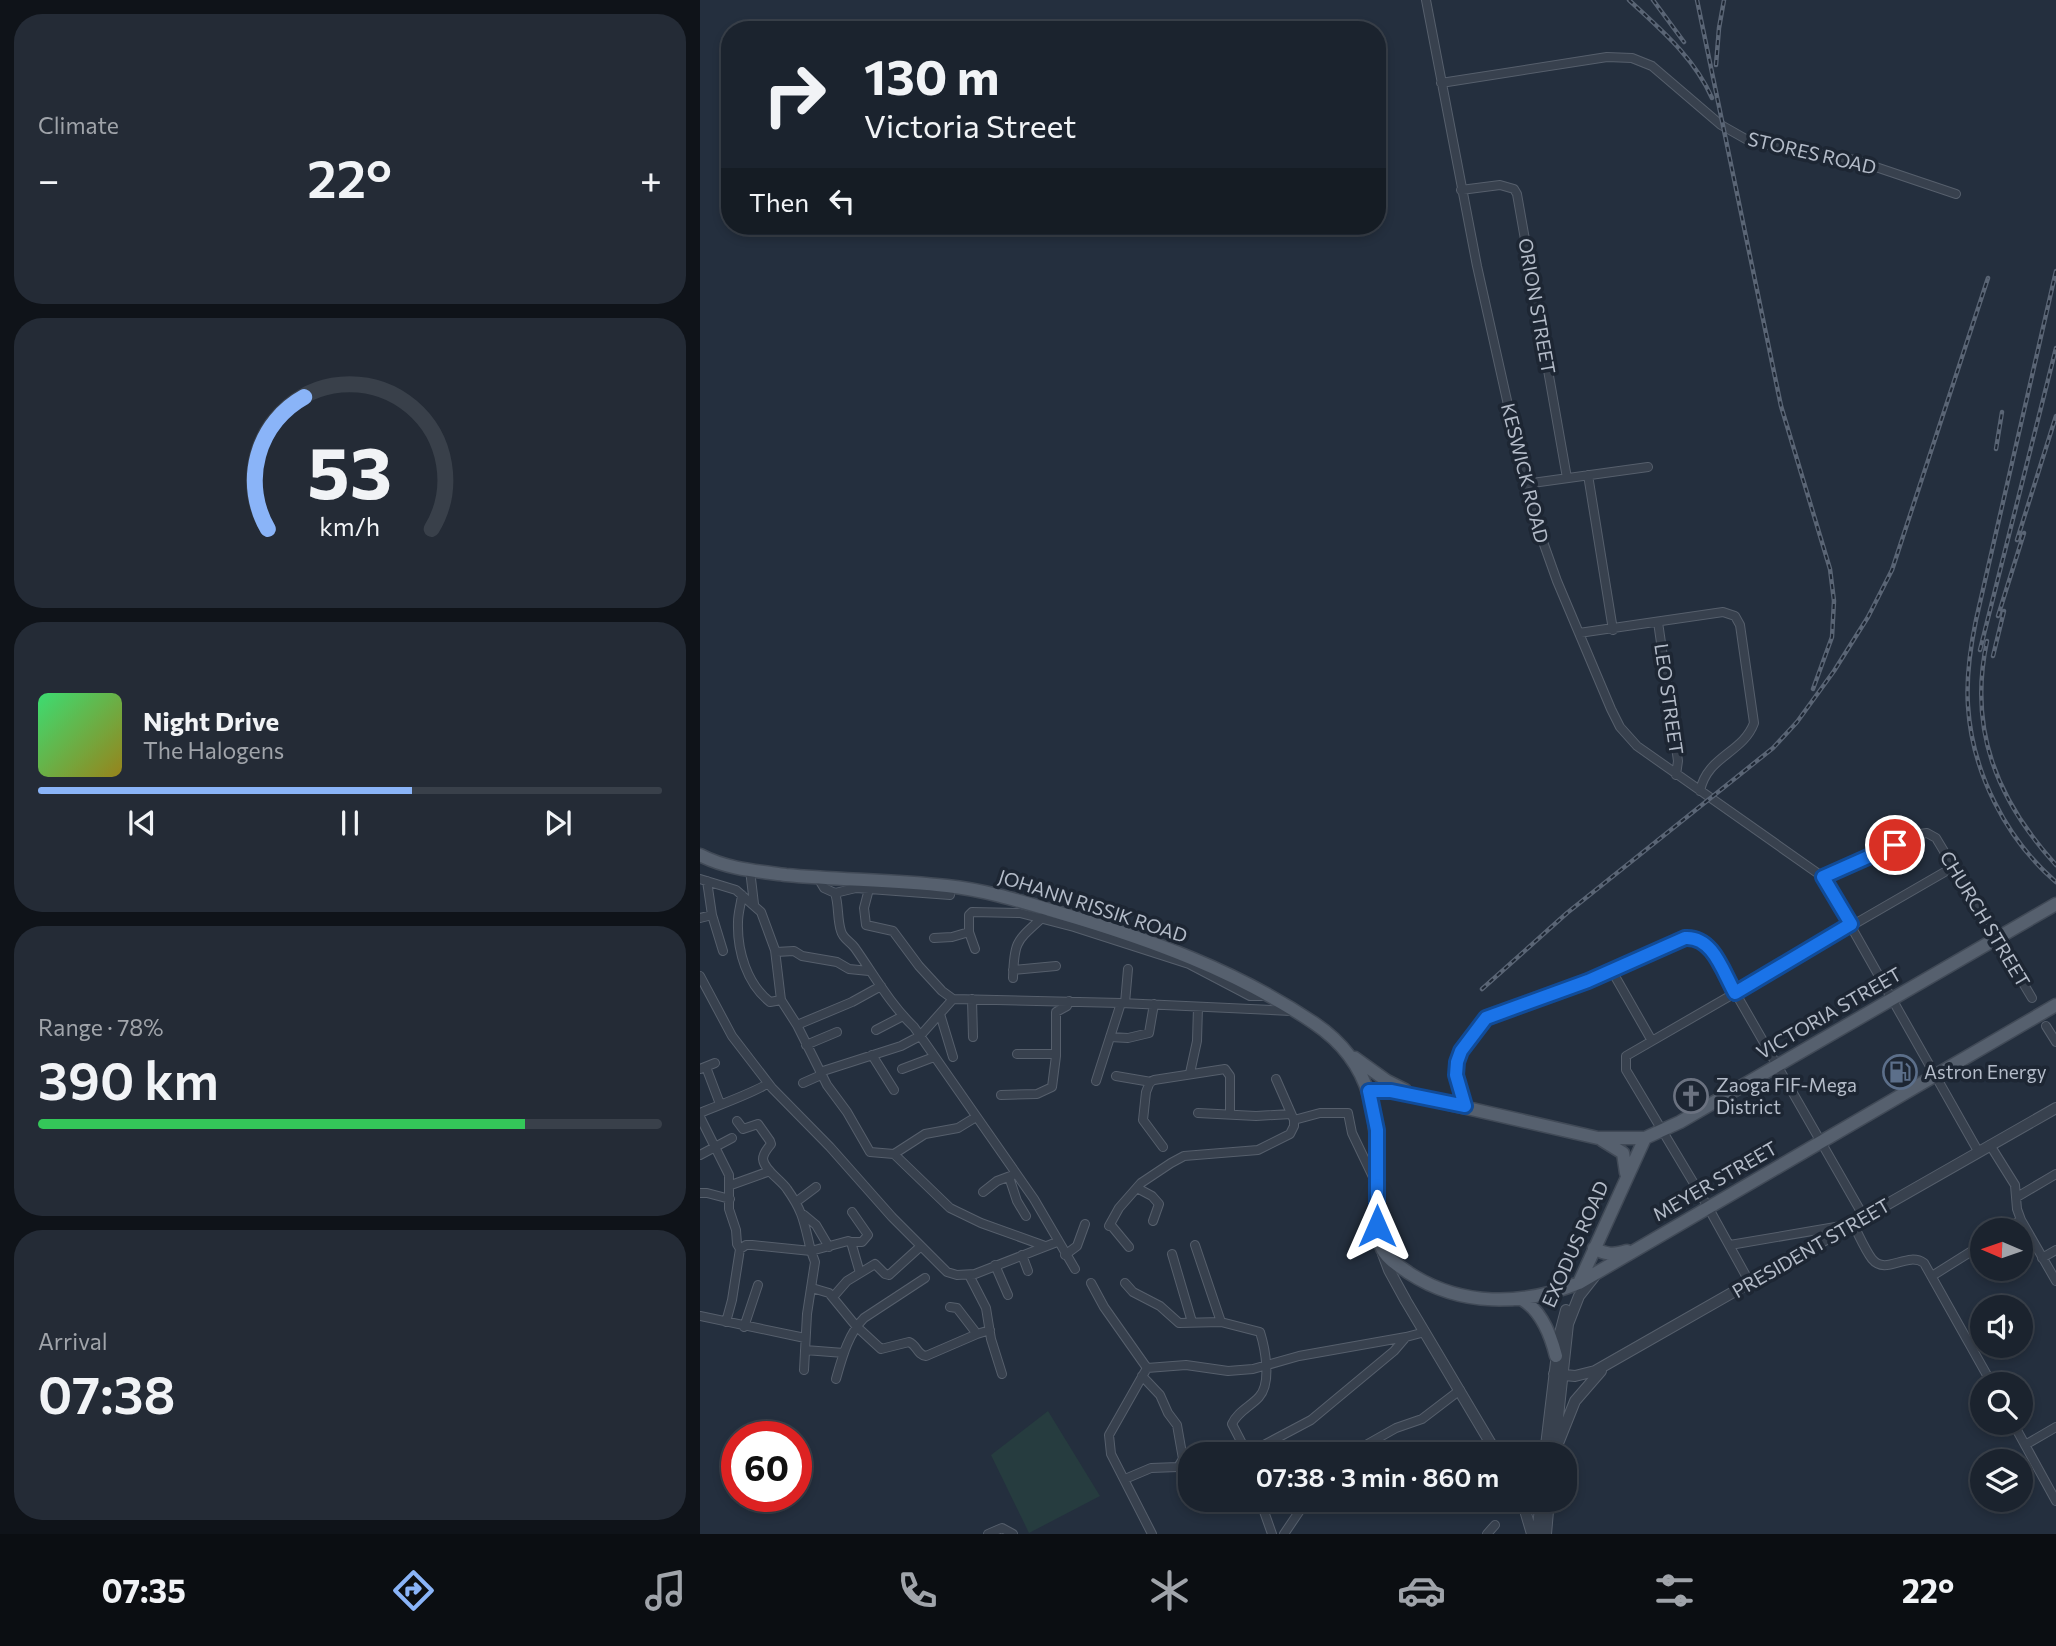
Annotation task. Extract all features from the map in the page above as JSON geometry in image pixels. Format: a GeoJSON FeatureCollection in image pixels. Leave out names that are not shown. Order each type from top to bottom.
{"type":"FeatureCollection","features":[{"type":"Feature","properties":{"kind":"main road","name":"JOHANN RISSIK ROAD"},"geometry":{"type":"LineString","coordinates":[[700,855],[734,868],[818,878],[980,891],[1046,915],[1169,948],[1294,1011],[1315,1024],[1344,1049],[1370,1097],[1377,1130],[1377,1226],[1382,1248]]}},
{"type":"Feature","properties":{"kind":"main road","name":"VICTORIA STREET"},"geometry":{"type":"LineString","coordinates":[[1370,1097],[1416,1097],[1598,1138],[1645,1138],[1777,1066],[2056,904]]}},
{"type":"Feature","properties":{"kind":"main road","name":"MEYER STREET"},"geometry":{"type":"LineString","coordinates":[[1382,1248],[1394,1262],[1423,1282],[1441,1290],[1484,1299],[1522,1300],[1556,1292],[1601,1270],[2056,1005]]}},
{"type":"Feature","properties":{"kind":"main road"},"geometry":{"type":"LineString","coordinates":[[1344,1049],[1387,1081],[1416,1097]]}},
{"type":"Feature","properties":{"kind":"main road"},"geometry":{"type":"LineString","coordinates":[[1598,1138],[1623,1153],[1626,1177]]}},
{"type":"Feature","properties":{"kind":"main road","name":"EXODUS ROAD"},"geometry":{"type":"LineString","coordinates":[[1578,1283],[1645,1138]]}},
{"type":"Feature","properties":{"kind":"main road"},"geometry":{"type":"LineString","coordinates":[[1594,1248],[1603,1254],[1611,1255],[1640,1247]]}},
{"type":"Feature","properties":{"kind":"main road"},"geometry":{"type":"LineString","coordinates":[[1522,1300],[1534,1308],[1551,1338],[1556,1356]]}},
{"type":"Feature","properties":{"kind":"street","name":"KESWICK ROAD"},"geometry":{"type":"LineString","coordinates":[[1426,0],[1461,190],[1525,484],[1539,536],[1620,727],[1637,746],[1676,775],[1823,877]]}},
{"type":"Feature","properties":{"kind":"street","name":"STORES ROAD"},"geometry":{"type":"LineString","coordinates":[[1441,83],[1607,57],[1642,60],[1721,125],[1751,142],[1855,160],[1956,194]]}},
{"type":"Feature","properties":{"kind":"street","name":"ORION STREET"},"geometry":{"type":"LineString","coordinates":[[1461,190],[1500,185],[1514,189],[1517,194],[1567,478]]}},
{"type":"Feature","properties":{"kind":"street"},"geometry":{"type":"LineString","coordinates":[[1525,484],[1647,467]]}},
{"type":"Feature","properties":{"kind":"street"},"geometry":{"type":"LineString","coordinates":[[1588,475],[1613,630]]}},
{"type":"Feature","properties":{"kind":"street"},"geometry":{"type":"LineString","coordinates":[[1579,633],[1723,612],[1735,616],[1740,625],[1754,720],[1747,736],[1705,773],[1700,791]]}},
{"type":"Feature","properties":{"kind":"street","name":"LEO STREET"},"geometry":{"type":"LineString","coordinates":[[1658,622],[1678,761],[1676,775]]}},
{"type":"Feature","properties":{"kind":"street","name":"CHURCH STREET"},"geometry":{"type":"LineString","coordinates":[[1823,877],[1920,834],[1927,833],[1936,838],[2032,998]]}},
{"type":"Feature","properties":{"kind":"street"},"geometry":{"type":"LineString","coordinates":[[1750,1283],[1626,1070],[1626,1056],[1955,866]]}},
{"type":"Feature","properties":{"kind":"street"},"geometry":{"type":"LineString","coordinates":[[750,870],[754,904]]}},
{"type":"Feature","properties":{"kind":"street"},"geometry":{"type":"LineString","coordinates":[[1823,877],[1979,1151]]}},
{"type":"Feature","properties":{"kind":"street"},"geometry":{"type":"LineString","coordinates":[[818,878],[824,888],[835,893],[845,889],[869,889],[950,895]]}},
{"type":"Feature","properties":{"kind":"street"},"geometry":{"type":"LineString","coordinates":[[704,880],[736,890],[761,912],[776,952],[781,1000],[867,1149],[873,1153],[894,1154],[925,1134],[958,1128],[976,1117]]}},
{"type":"Feature","properties":{"kind":"street"},"geometry":{"type":"LineString","coordinates":[[704,880],[723,951]]}},
{"type":"Feature","properties":{"kind":"street"},"geometry":{"type":"LineString","coordinates":[[869,889],[864,908],[866,925],[891,930],[942,991],[953,999],[1294,1011]]}},
{"type":"Feature","properties":{"kind":"street"},"geometry":{"type":"LineString","coordinates":[[835,893],[842,934],[854,946],[869,971],[920,1036],[976,1117],[1012,1176],[1034,1199],[1075,1269]]}},
{"type":"Feature","properties":{"kind":"street"},"geometry":{"type":"LineString","coordinates":[[742,895],[738,926],[746,972],[761,995],[770,1002],[781,1000]]}},
{"type":"Feature","properties":{"kind":"street"},"geometry":{"type":"LineString","coordinates":[[975,949],[970,932],[972,912],[1004,911],[1046,915]]}},
{"type":"Feature","properties":{"kind":"street"},"geometry":{"type":"LineString","coordinates":[[700,918],[712,915]]}},
{"type":"Feature","properties":{"kind":"street"},"geometry":{"type":"LineString","coordinates":[[1046,915],[1020,937],[1015,950],[1013,974],[1056,966]]}},
{"type":"Feature","properties":{"kind":"street"},"geometry":{"type":"LineString","coordinates":[[934,938],[970,932]]}},
{"type":"Feature","properties":{"kind":"street"},"geometry":{"type":"LineString","coordinates":[[1465,1106],[1456,1075],[1457,1062],[1461,1051],[1486,1018],[1612,971],[1685,938],[1696,937],[1708,945],[1864,1217]]}},
{"type":"Feature","properties":{"kind":"street"},"geometry":{"type":"LineString","coordinates":[[776,952],[794,951],[802,956],[869,971]]}},
{"type":"Feature","properties":{"kind":"street"},"geometry":{"type":"LineString","coordinates":[[1096,1081],[1123,1003],[1128,969]]}},
{"type":"Feature","properties":{"kind":"street"},"geometry":{"type":"LineString","coordinates":[[1612,971],[1653,1041]]}},
{"type":"Feature","properties":{"kind":"street"},"geometry":{"type":"LineString","coordinates":[[701,979],[732,1036],[768,1083],[947,1272],[969,1275],[1057,1242]]}},
{"type":"Feature","properties":{"kind":"street"},"geometry":{"type":"LineString","coordinates":[[797,1025],[852,1002],[881,986]]}},
{"type":"Feature","properties":{"kind":"street"},"geometry":{"type":"LineString","coordinates":[[803,1083],[821,1073],[901,1046],[920,1036],[953,999]]}},
{"type":"Feature","properties":{"kind":"street"},"geometry":{"type":"LineString","coordinates":[[972,999],[973,1037]]}},
{"type":"Feature","properties":{"kind":"street"},"geometry":{"type":"LineString","coordinates":[[1001,1095],[1037,1094],[1052,1087],[1056,1054],[1056,1012],[1067,1006],[1069,1001]]}},
{"type":"Feature","properties":{"kind":"street"},"geometry":{"type":"LineString","coordinates":[[1110,1037],[1128,1038],[1149,1033],[1154,1004]]}},
{"type":"Feature","properties":{"kind":"street"},"geometry":{"type":"LineString","coordinates":[[1190,1073],[1197,1041],[1198,1007]]}},
{"type":"Feature","properties":{"kind":"street"},"geometry":{"type":"LineString","coordinates":[[940,1014],[953,1057]]}},
{"type":"Feature","properties":{"kind":"street"},"geometry":{"type":"LineString","coordinates":[[876,1030],[903,1016]]}},
{"type":"Feature","properties":{"kind":"street"},"geometry":{"type":"LineString","coordinates":[[2046,1026],[2056,1042]]}},
{"type":"Feature","properties":{"kind":"street"},"geometry":{"type":"LineString","coordinates":[[806,1045],[837,1032]]}},
{"type":"Feature","properties":{"kind":"street"},"geometry":{"type":"LineString","coordinates":[[1017,1054],[1056,1054]]}},
{"type":"Feature","properties":{"kind":"street"},"geometry":{"type":"LineString","coordinates":[[872,1055],[894,1090]]}},
{"type":"Feature","properties":{"kind":"street"},"geometry":{"type":"LineString","coordinates":[[902,1069],[934,1057]]}},
{"type":"Feature","properties":{"kind":"street"},"geometry":{"type":"LineString","coordinates":[[715,1063],[703,1068],[720,1104]]}},
{"type":"Feature","properties":{"kind":"street"},"geometry":{"type":"LineString","coordinates":[[1116,1076],[1151,1082],[1190,1073],[1226,1069],[1230,1076],[1230,1113]]}},
{"type":"Feature","properties":{"kind":"street"},"geometry":{"type":"LineString","coordinates":[[1129,1247],[1110,1225],[1137,1188],[1184,1156],[1258,1150],[1290,1134],[1294,1126],[1292,1117],[1276,1079]]}},
{"type":"Feature","properties":{"kind":"street"},"geometry":{"type":"LineString","coordinates":[[1151,1082],[1146,1092],[1143,1120],[1163,1147]]}},
{"type":"Feature","properties":{"kind":"street"},"geometry":{"type":"LineString","coordinates":[[726,1322],[740,1249],[729,1209],[729,1175],[700,1115],[720,1104],[763,1088],[768,1083]]}},
{"type":"Feature","properties":{"kind":"street","name":"PRESIDENT STREET"},"geometry":{"type":"LineString","coordinates":[[1558,1374],[1585,1375],[1606,1365],[2056,1108]]}},
{"type":"Feature","properties":{"kind":"street"},"geometry":{"type":"LineString","coordinates":[[1198,1113],[1292,1117],[1348,1113],[1352,1133],[1377,1187]]}},
{"type":"Feature","properties":{"kind":"street"},"geometry":{"type":"LineString","coordinates":[[737,1121],[743,1129],[758,1124],[770,1141],[763,1157],[770,1171],[779,1177],[829,1247]]}},
{"type":"Feature","properties":{"kind":"street"},"geometry":{"type":"LineString","coordinates":[[700,1155],[732,1139]]}},
{"type":"Feature","properties":{"kind":"street"},"geometry":{"type":"LineString","coordinates":[[1990,1145],[2015,1185],[2020,1218]]}},
{"type":"Feature","properties":{"kind":"street"},"geometry":{"type":"LineString","coordinates":[[894,1154],[950,1208],[981,1223],[1045,1245]]}},
{"type":"Feature","properties":{"kind":"street"},"geometry":{"type":"LineString","coordinates":[[731,1185],[770,1171]]}},
{"type":"Feature","properties":{"kind":"street"},"geometry":{"type":"LineString","coordinates":[[2017,1197],[2056,1174]]}},
{"type":"Feature","properties":{"kind":"street"},"geometry":{"type":"LineString","coordinates":[[983,1192],[997,1181],[1012,1176]]}},
{"type":"Feature","properties":{"kind":"street"},"geometry":{"type":"LineString","coordinates":[[1012,1176],[1017,1201],[1026,1216]]}},
{"type":"Feature","properties":{"kind":"street"},"geometry":{"type":"LineString","coordinates":[[796,1202],[816,1187]]}},
{"type":"Feature","properties":{"kind":"street"},"geometry":{"type":"LineString","coordinates":[[1137,1188],[1153,1196],[1159,1204],[1153,1221]]}},
{"type":"Feature","properties":{"kind":"street"},"geometry":{"type":"LineString","coordinates":[[700,1193],[730,1199]]}},
{"type":"Feature","properties":{"kind":"street"},"geometry":{"type":"LineString","coordinates":[[740,1249],[752,1245],[811,1251],[848,1241],[862,1242],[867,1235],[852,1212]]}},
{"type":"Feature","properties":{"kind":"street"},"geometry":{"type":"LineString","coordinates":[[804,1215],[815,1262],[804,1338],[804,1370]]}},
{"type":"Feature","properties":{"kind":"street"},"geometry":{"type":"LineString","coordinates":[[1065,1255],[1077,1246],[1085,1224]]}},
{"type":"Feature","properties":{"kind":"street"},"geometry":{"type":"LineString","coordinates":[[1730,1245],[1853,1224],[1873,1260],[1880,1265],[1910,1258],[1924,1263],[1985,1372]]}},
{"type":"Feature","properties":{"kind":"street"},"geometry":{"type":"LineString","coordinates":[[851,1242],[860,1273]]}},
{"type":"Feature","properties":{"kind":"street"},"geometry":{"type":"LineString","coordinates":[[2034,1244],[2056,1282]]}},
{"type":"Feature","properties":{"kind":"street"},"geometry":{"type":"LineString","coordinates":[[1195,1245],[1221,1322]]}},
{"type":"Feature","properties":{"kind":"street"},"geometry":{"type":"LineString","coordinates":[[833,1297],[847,1281],[875,1264],[889,1275],[921,1246]]}},
{"type":"Feature","properties":{"kind":"street","name":"JOHANN RISSIK ROAD"},"geometry":{"type":"LineString","coordinates":[[1382,1248],[1389,1270],[1490,1442]]}},
{"type":"Feature","properties":{"kind":"street"},"geometry":{"type":"LineString","coordinates":[[2042,1258],[2056,1250]]}},
{"type":"Feature","properties":{"kind":"street"},"geometry":{"type":"LineString","coordinates":[[1932,1276],[1970,1252]]}},
{"type":"Feature","properties":{"kind":"street"},"geometry":{"type":"LineString","coordinates":[[1172,1254],[1192,1322]]}},
{"type":"Feature","properties":{"kind":"street"},"geometry":{"type":"LineString","coordinates":[[1022,1255],[1028,1271]]}},
{"type":"Feature","properties":{"kind":"street"},"geometry":{"type":"LineString","coordinates":[[995,1265],[1008,1295]]}},
{"type":"Feature","properties":{"kind":"street","name":"EXODUS ROAD"},"geometry":{"type":"LineString","coordinates":[[1552,1442],[1558,1374],[1572,1310],[1579,1296],[1601,1270]]}},
{"type":"Feature","properties":{"kind":"street"},"geometry":{"type":"LineString","coordinates":[[969,1275],[986,1308],[1002,1374]]}},
{"type":"Feature","properties":{"kind":"street"},"geometry":{"type":"LineString","coordinates":[[836,1379],[856,1326],[925,1278]]}},
{"type":"Feature","properties":{"kind":"street"},"geometry":{"type":"LineString","coordinates":[[1090,1283],[1147,1368]]}},
{"type":"Feature","properties":{"kind":"street"},"geometry":{"type":"LineString","coordinates":[[1125,1283],[1133,1292],[1160,1306],[1179,1323],[1221,1322],[1260,1332],[1266,1367],[1262,1394],[1237,1416],[1232,1424],[1241,1442]]}},
{"type":"Feature","properties":{"kind":"street","name":"EXODUS ROAD"},"geometry":{"type":"LineString","coordinates":[[1558,1374],[1556,1356],[1562,1320],[1578,1283]]}},
{"type":"Feature","properties":{"kind":"street"},"geometry":{"type":"LineString","coordinates":[[744,1327],[758,1285]]}},
{"type":"Feature","properties":{"kind":"street"},"geometry":{"type":"LineString","coordinates":[[812,1288],[829,1293],[856,1326],[881,1349],[909,1342],[913,1343],[920,1354],[926,1356],[990,1330]]}},
{"type":"Feature","properties":{"kind":"street"},"geometry":{"type":"LineString","coordinates":[[950,1307],[957,1308],[977,1334]]}},
{"type":"Feature","properties":{"kind":"street"},"geometry":{"type":"LineString","coordinates":[[700,1316],[804,1338]]}},
{"type":"Feature","properties":{"kind":"street"},"geometry":{"type":"LineString","coordinates":[[1147,1368],[1203,1366],[1228,1371],[1266,1367],[1299,1356],[1406,1338],[1425,1332]]}},
{"type":"Feature","properties":{"kind":"street"},"geometry":{"type":"LineString","coordinates":[[1270,1442],[1311,1420],[1406,1338]]}},
{"type":"Feature","properties":{"kind":"street"},"geometry":{"type":"LineString","coordinates":[[805,1350],[844,1353]]}},
{"type":"Feature","properties":{"kind":"street"},"geometry":{"type":"LineString","coordinates":[[1556,1442],[1575,1401],[1606,1365]]}},
{"type":"Feature","properties":{"kind":"street"},"geometry":{"type":"LineString","coordinates":[[1147,1368],[1109,1435],[1110,1451],[1152,1534]]}},
{"type":"Feature","properties":{"kind":"street"},"geometry":{"type":"LineString","coordinates":[[1125,1479],[1151,1468],[1178,1467],[1183,1459],[1177,1425],[1160,1395],[1142,1377]]}},
{"type":"Feature","properties":{"kind":"street"},"geometry":{"type":"LineString","coordinates":[[1371,1442],[1422,1419],[1460,1390]]}},
{"type":"Feature","properties":{"kind":"street"},"geometry":{"type":"LineString","coordinates":[[2025,1445],[2056,1427]]}},
{"type":"Feature","properties":{"kind":"street"},"geometry":{"type":"LineString","coordinates":[[2020,1435],[2056,1501]]}},
{"type":"Feature","properties":{"kind":"street"},"geometry":{"type":"LineString","coordinates":[[1264,1512],[1272,1534]]}},
{"type":"Feature","properties":{"kind":"street"},"geometry":{"type":"LineString","coordinates":[[1284,1534],[1299,1512]]}},
{"type":"Feature","properties":{"kind":"street"},"geometry":{"type":"LineString","coordinates":[[1526,1512],[1534,1534]]}},
{"type":"Feature","properties":{"kind":"street"},"geometry":{"type":"LineString","coordinates":[[1534,1534],[1539,1512]]}},
{"type":"Feature","properties":{"kind":"street"},"geometry":{"type":"LineString","coordinates":[[1546,1534],[1548,1512]]}},
{"type":"Feature","properties":{"kind":"street"},"geometry":{"type":"LineString","coordinates":[[1487,1534],[1494,1525]]}},
{"type":"Feature","properties":{"kind":"street"},"geometry":{"type":"LineString","coordinates":[[988,1534],[1002,1528],[1013,1534]]}},
{"type":"Feature","properties":{"kind":"green space"},"geometry":{"type":"Polygon","coordinates":[[[1048,1411],[1100,1496],[1029,1533],[991,1455],[1048,1411]]]}},
{"type":"Feature","properties":{"kind":"railway"},"geometry":{"type":"LineString","coordinates":[[1629,0],[1686,57],[1705,83],[1712,98]]}},
{"type":"Feature","properties":{"kind":"railway"},"geometry":{"type":"LineString","coordinates":[[1653,0],[1684,42]]}},
{"type":"Feature","properties":{"kind":"railway"},"geometry":{"type":"LineString","coordinates":[[1697,0],[1781,406],[1830,569],[1834,601],[1832,637],[1813,689]]}},
{"type":"Feature","properties":{"kind":"railway"},"geometry":{"type":"LineString","coordinates":[[1716,65],[1724,0]]}},
{"type":"Feature","properties":{"kind":"railway"},"geometry":{"type":"LineString","coordinates":[[2056,271],[1976,620],[1969,663],[1968,695],[1976,755],[1995,803],[2022,846],[2056,882]]}},
{"type":"Feature","properties":{"kind":"railway"},"geometry":{"type":"LineString","coordinates":[[1482,989],[1567,913],[1773,748],[1797,722],[1834,671],[1868,617],[1892,570],[1988,278]]}},
{"type":"Feature","properties":{"kind":"railway"},"geometry":{"type":"LineString","coordinates":[[1980,650],[2056,348]]}},
{"type":"Feature","properties":{"kind":"railway"},"geometry":{"type":"LineString","coordinates":[[1996,449],[2002,412]]}},
{"type":"Feature","properties":{"kind":"railway"},"geometry":{"type":"LineString","coordinates":[[2017,540],[2056,416]]}},
{"type":"Feature","properties":{"kind":"railway"},"geometry":{"type":"LineString","coordinates":[[1998,616],[2024,533]]}},
{"type":"Feature","properties":{"kind":"railway"},"geometry":{"type":"LineString","coordinates":[[1993,656],[2004,611]]}},
{"type":"Feature","properties":{"kind":"railway"},"geometry":{"type":"LineString","coordinates":[[1987,641],[1981,704],[1992,762],[2018,815],[2056,865]]}},
{"type":"Feature","properties":{"kind":"place","name":"Astron Energy"},"geometry":{"type":"Point","coordinates":[1900,1072]}},
{"type":"Feature","properties":{"kind":"place","name":"Zaoga FIF-Mega District"},"geometry":{"type":"Point","coordinates":[1691,1096]}},
{"type":"Feature","properties":{"kind":"route"},"geometry":{"type":"LineString","coordinates":[[1377,1226],[1377,1130],[1369,1091],[1391,1091],[1465,1106],[1456,1075],[1457,1062],[1476,1028],[1486,1018],[1588,981],[1685,938],[1696,937],[1708,945],[1735,993],[1851,924],[1823,877],[1895,845]]}}]}
